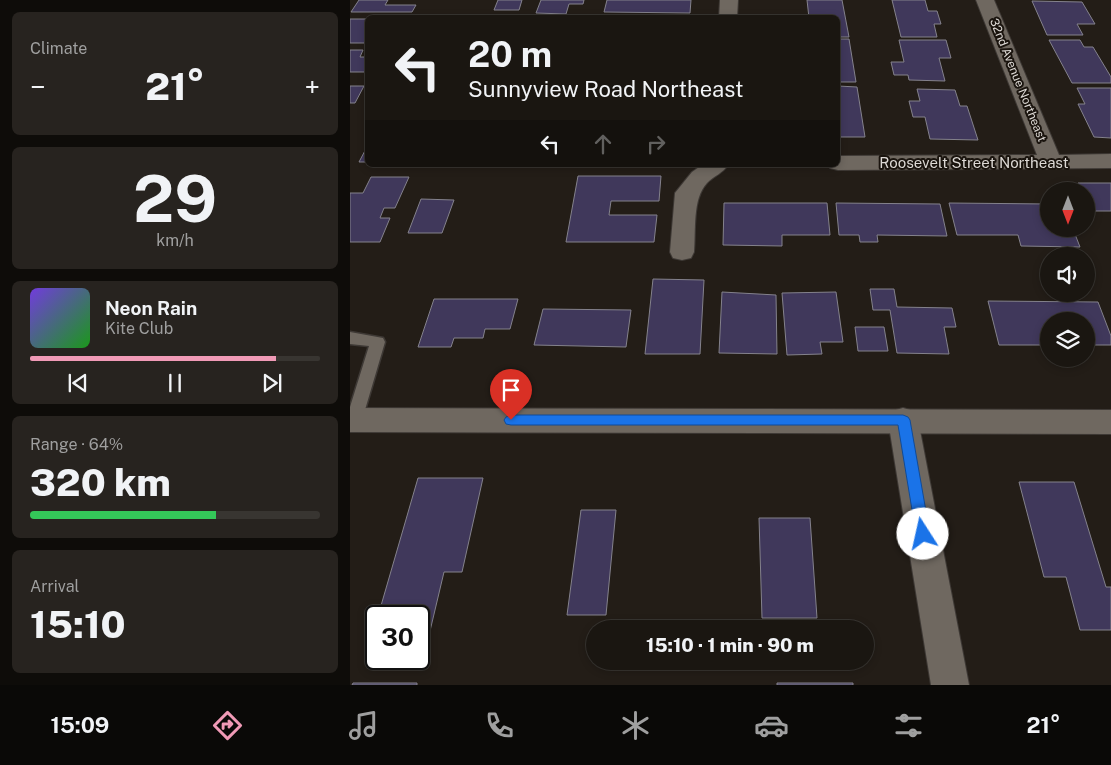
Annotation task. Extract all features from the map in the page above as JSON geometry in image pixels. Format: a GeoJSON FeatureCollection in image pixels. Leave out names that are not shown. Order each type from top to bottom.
{"type":"FeatureCollection","features":[{"type":"Feature","properties":{"kind":"street"},"geometry":{"type":"LineString","coordinates":[[728,15],[729,0]]}},
{"type":"Feature","properties":{"kind":"street","name":"32nd Avenue Northeast"},"geometry":{"type":"LineString","coordinates":[[985,0],[1052,161]]}},
{"type":"Feature","properties":{"kind":"street","name":"Roosevelt Street Northeast"},"geometry":{"type":"LineString","coordinates":[[840,163],[1111,161]]}},
{"type":"Feature","properties":{"kind":"street"},"geometry":{"type":"LineString","coordinates":[[682,252],[687,194],[700,178],[714,167]]}},
{"type":"Feature","properties":{"kind":"street"},"geometry":{"type":"LineString","coordinates":[[351,424],[903,420],[1111,422]]}},
{"type":"Feature","properties":{"kind":"street"},"geometry":{"type":"LineString","coordinates":[[903,420],[950,685]]}},
{"type":"Feature","properties":{"kind":"lane"},"geometry":{"type":"LineString","coordinates":[[350,338],[378,342],[351,424]]}},
{"type":"Feature","properties":{"kind":"building"},"geometry":{"type":"Polygon","coordinates":[[[359,0],[388,0],[385,5],[416,5],[412,12],[351,12],[359,0]]]}},
{"type":"Feature","properties":{"kind":"building"},"geometry":{"type":"Polygon","coordinates":[[[498,0],[522,0],[519,10],[494,10],[498,0]]]}},
{"type":"Feature","properties":{"kind":"building"},"geometry":{"type":"Polygon","coordinates":[[[541,0],[584,0],[583,4],[569,4],[566,14],[536,13],[541,0]]]}},
{"type":"Feature","properties":{"kind":"building"},"geometry":{"type":"Polygon","coordinates":[[[607,0],[691,0],[690,13],[604,12],[607,0]]]}},
{"type":"Feature","properties":{"kind":"building"},"geometry":{"type":"Polygon","coordinates":[[[807,0],[842,0],[849,37],[840,37],[840,15],[809,15],[807,0]]]}},
{"type":"Feature","properties":{"kind":"building"},"geometry":{"type":"Polygon","coordinates":[[[892,0],[925,0],[928,11],[937,11],[941,24],[934,24],[937,37],[901,37],[892,0]]]}},
{"type":"Feature","properties":{"kind":"building"},"geometry":{"type":"Polygon","coordinates":[[[1032,1],[1082,2],[1095,24],[1077,24],[1083,35],[1047,35],[1032,1]]]}},
{"type":"Feature","properties":{"kind":"building"},"geometry":{"type":"Polygon","coordinates":[[[350,19],[365,19],[365,43],[350,43],[350,19]]]}},
{"type":"Feature","properties":{"kind":"building"},"geometry":{"type":"Polygon","coordinates":[[[840,39],[849,39],[856,82],[840,82],[840,39]]]}},
{"type":"Feature","properties":{"kind":"building"},"geometry":{"type":"Polygon","coordinates":[[[899,40],[946,40],[951,58],[939,58],[945,81],[909,80],[908,75],[894,75],[891,62],[904,62],[899,40]]]}},
{"type":"Feature","properties":{"kind":"building"},"geometry":{"type":"Polygon","coordinates":[[[1049,40],[1080,40],[1084,47],[1093,47],[1111,77],[1111,83],[1072,83],[1049,40]]]}},
{"type":"Feature","properties":{"kind":"building"},"geometry":{"type":"Polygon","coordinates":[[[350,50],[363,50],[360,57],[365,57],[365,72],[350,72],[350,50]]]}},
{"type":"Feature","properties":{"kind":"building"},"geometry":{"type":"Polygon","coordinates":[[[350,86],[364,86],[355,103],[350,103],[350,86]]]}},
{"type":"Feature","properties":{"kind":"building"},"geometry":{"type":"Polygon","coordinates":[[[840,86],[857,87],[865,137],[840,137],[840,86]]]}},
{"type":"Feature","properties":{"kind":"building"},"geometry":{"type":"Polygon","coordinates":[[[1077,88],[1111,88],[1111,138],[1094,137],[1078,104],[1085,104],[1077,88]]]}},
{"type":"Feature","properties":{"kind":"building"},"geometry":{"type":"Polygon","coordinates":[[[917,89],[955,90],[960,106],[967,106],[978,140],[930,139],[925,117],[913,117],[909,101],[920,101],[917,89]]]}},
{"type":"Feature","properties":{"kind":"building"},"geometry":{"type":"Polygon","coordinates":[[[365,151],[365,162],[359,162],[365,151]]]}},
{"type":"Feature","properties":{"kind":"building"},"geometry":{"type":"Polygon","coordinates":[[[578,176],[661,176],[659,201],[611,201],[609,215],[657,215],[654,242],[566,242],[578,176]]]}},
{"type":"Feature","properties":{"kind":"building"},"geometry":{"type":"Polygon","coordinates":[[[371,177],[409,177],[395,208],[384,208],[380,218],[390,218],[380,242],[350,242],[350,193],[363,193],[371,177]]]}},
{"type":"Feature","properties":{"kind":"building"},"geometry":{"type":"Polygon","coordinates":[[[1095,183],[1111,183],[1111,211],[1095,211],[1095,183]]]}},
{"type":"Feature","properties":{"kind":"building"},"geometry":{"type":"Polygon","coordinates":[[[421,199],[454,200],[442,233],[408,233],[421,199]]]}},
{"type":"Feature","properties":{"kind":"building"},"geometry":{"type":"Polygon","coordinates":[[[724,203],[827,203],[830,235],[782,235],[782,246],[723,245],[724,203]]]}},
{"type":"Feature","properties":{"kind":"building"},"geometry":{"type":"Polygon","coordinates":[[[836,203],[940,204],[947,236],[877,235],[878,242],[860,242],[859,235],[839,235],[836,203]]]}},
{"type":"Feature","properties":{"kind":"building"},"geometry":{"type":"Polygon","coordinates":[[[949,203],[1040,204],[1040,238],[1076,238],[1080,247],[1021,246],[1018,235],[957,235],[949,203]]]}},
{"type":"Feature","properties":{"kind":"building"},"geometry":{"type":"Polygon","coordinates":[[[653,279],[704,280],[700,354],[645,354],[653,279]]]}},
{"type":"Feature","properties":{"kind":"building"},"geometry":{"type":"Polygon","coordinates":[[[870,289],[894,289],[897,307],[952,308],[956,327],[944,327],[949,354],[897,353],[890,310],[873,310],[870,289]]]}},
{"type":"Feature","properties":{"kind":"building"},"geometry":{"type":"Polygon","coordinates":[[[722,292],[776,295],[777,354],[719,353],[722,292]]]}},
{"type":"Feature","properties":{"kind":"building"},"geometry":{"type":"Polygon","coordinates":[[[836,292],[843,342],[820,342],[822,354],[787,355],[782,293],[836,292]]]}},
{"type":"Feature","properties":{"kind":"building"},"geometry":{"type":"Polygon","coordinates":[[[434,299],[518,299],[510,329],[485,329],[483,338],[454,338],[451,347],[418,347],[434,299]]]}},
{"type":"Feature","properties":{"kind":"building"},"geometry":{"type":"Polygon","coordinates":[[[988,301],[1098,302],[1111,336],[1111,345],[1095,345],[1095,312],[1040,312],[1040,345],[999,345],[988,301]]]}},
{"type":"Feature","properties":{"kind":"building"},"geometry":{"type":"Polygon","coordinates":[[[543,309],[631,310],[626,347],[534,345],[543,309]]]}},
{"type":"Feature","properties":{"kind":"building"},"geometry":{"type":"Polygon","coordinates":[[[855,327],[884,327],[888,351],[858,351],[855,327]]]}},
{"type":"Feature","properties":{"kind":"building"},"geometry":{"type":"Polygon","coordinates":[[[418,478],[483,478],[462,572],[444,572],[430,631],[430,605],[381,605],[418,478]]]}},
{"type":"Feature","properties":{"kind":"building"},"geometry":{"type":"Polygon","coordinates":[[[1019,482],[1074,482],[1106,587],[1111,587],[1111,630],[1080,630],[1066,577],[1044,577],[1019,482]]]}},
{"type":"Feature","properties":{"kind":"building"},"geometry":{"type":"Polygon","coordinates":[[[581,510],[616,510],[606,615],[567,615],[581,510]]]}},
{"type":"Feature","properties":{"kind":"building"},"geometry":{"type":"Polygon","coordinates":[[[759,518],[810,518],[817,618],[762,618],[759,518]]]}},
{"type":"Feature","properties":{"kind":"building"},"geometry":{"type":"Polygon","coordinates":[[[353,683],[417,683],[417,685],[352,685],[353,683]]]}},
{"type":"Feature","properties":{"kind":"building"},"geometry":{"type":"Polygon","coordinates":[[[777,683],[853,683],[853,685],[777,685],[777,683]]]}},
{"type":"Feature","properties":{"kind":"route"},"geometry":{"type":"LineString","coordinates":[[511,420],[903,420],[923,534]]}}]}
